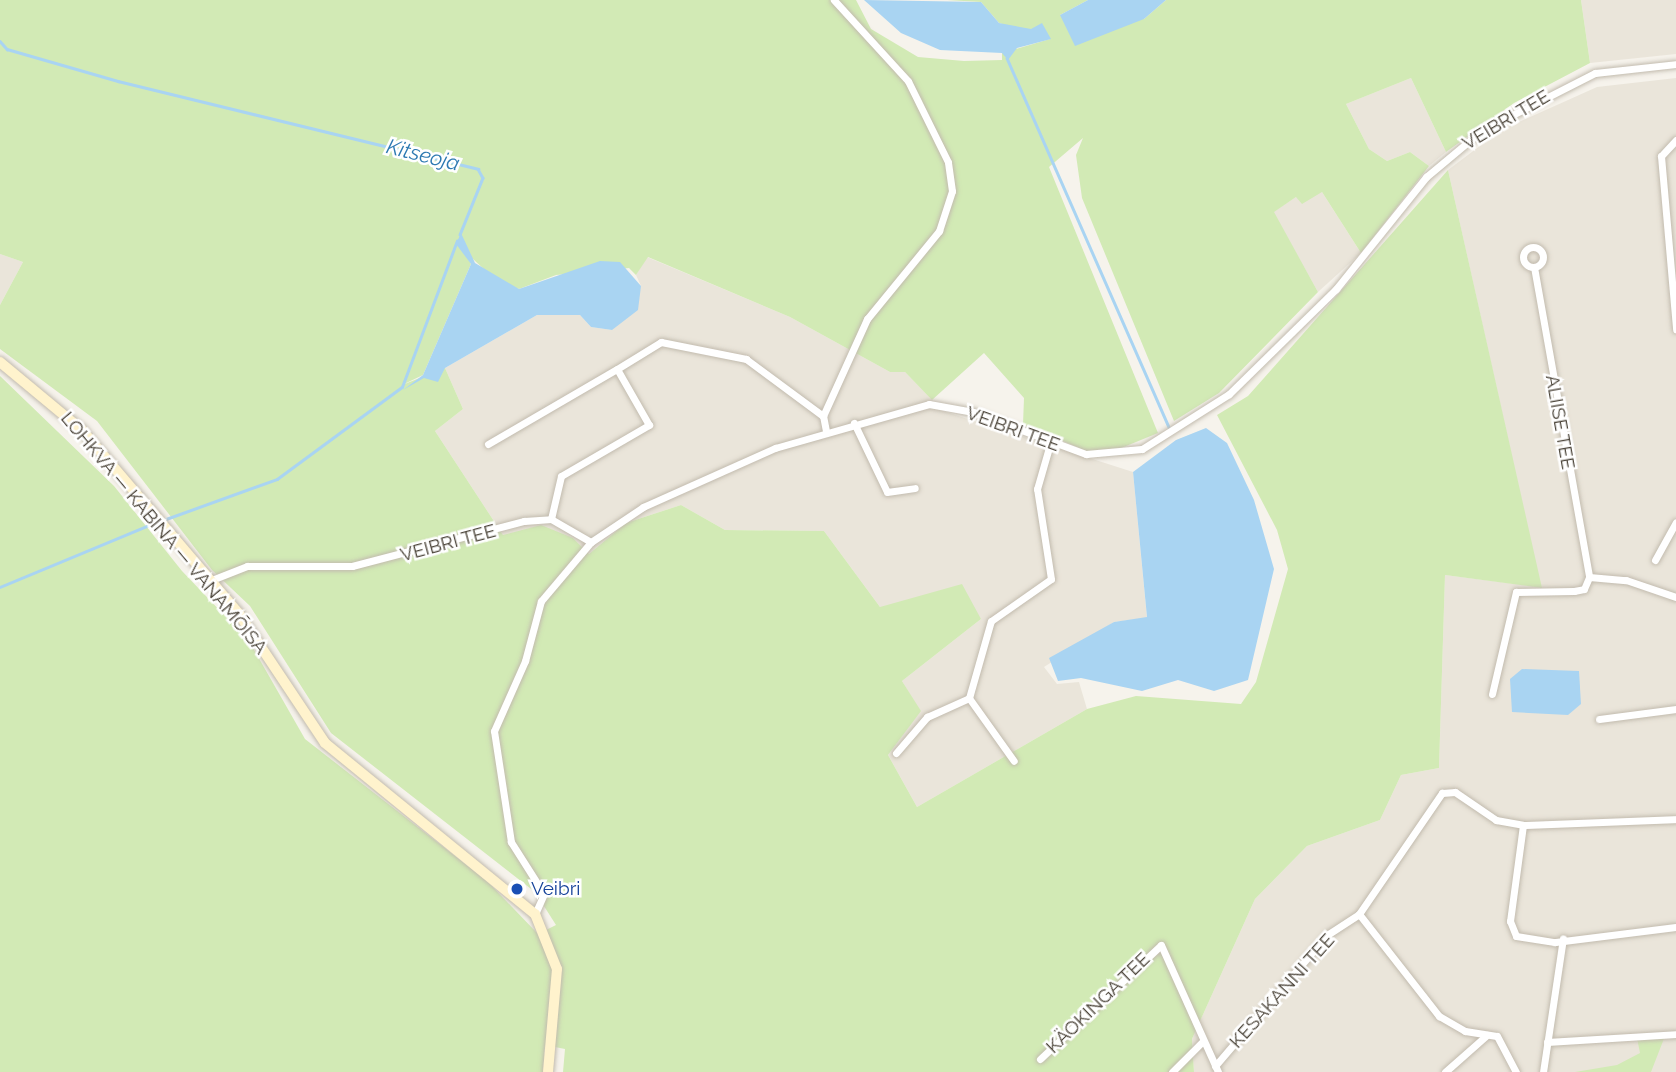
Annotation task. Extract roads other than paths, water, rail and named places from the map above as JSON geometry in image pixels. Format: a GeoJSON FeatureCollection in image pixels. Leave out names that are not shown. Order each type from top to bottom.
{"type":"FeatureCollection","features":[{"type":"Feature","properties":{"kind":"street"},"geometry":{"type":"LineString","coordinates":[[823,416],[867,318],[939,231],[952,191],[948,162],[908,81],[834,0]]}},
{"type":"Feature","properties":{"kind":"street","name":"VEIBRI TEE"},"geometry":{"type":"LineString","coordinates":[[535,914],[544,894],[511,842],[494,731],[525,661],[541,601],[591,542],[643,507],[827,431],[929,404],[953,407],[1050,444],[1112,457],[1171,435],[1229,394],[1321,304],[1426,177],[1481,131],[1595,73],[1676,64]]}},
{"type":"Feature","properties":{"kind":"street"},"geometry":{"type":"LineString","coordinates":[[1676,140],[1661,156],[1674,279],[1676,330]]}},
{"type":"Feature","properties":{"kind":"street","name":"ALIISE TEE"},"geometry":{"type":"LineString","coordinates":[[1534,267],[1589,577]]}},
{"type":"Feature","properties":{"kind":"street"},"geometry":{"type":"LineString","coordinates":[[488,444],[661,342],[746,359],[823,416],[827,431]]}},
{"type":"Feature","properties":{"kind":"street","name":"LOHKVA — KABINA — VANAMÕISA"},"geometry":{"type":"LineString","coordinates":[[0,362],[82,430],[259,639],[325,743],[535,914],[557,969],[548,1072]]}},
{"type":"Feature","properties":{"kind":"street"},"geometry":{"type":"LineString","coordinates":[[591,542],[551,519],[561,476],[649,425],[617,369]]}},
{"type":"Feature","properties":{"kind":"street"},"geometry":{"type":"LineString","coordinates":[[854,424],[887,492],[915,488]]}},
{"type":"Feature","properties":{"kind":"street"},"geometry":{"type":"LineString","coordinates":[[897,753],[927,717],[969,698],[991,621],[1052,579],[1037,489],[1050,444]]}},
{"type":"Feature","properties":{"kind":"street","name":"VEIBRI TEE"},"geometry":{"type":"LineString","coordinates":[[209,581],[247,566],[352,566],[551,519]]}},
{"type":"Feature","properties":{"kind":"street"},"geometry":{"type":"LineString","coordinates":[[1655,560],[1676,523]]}},
{"type":"Feature","properties":{"kind":"street"},"geometry":{"type":"LineString","coordinates":[[1492,694],[1516,592],[1584,589],[1589,577],[1626,580],[1676,597]]}},
{"type":"Feature","properties":{"kind":"street"},"geometry":{"type":"LineString","coordinates":[[969,698],[1014,761]]}},
{"type":"Feature","properties":{"kind":"street"},"geometry":{"type":"LineString","coordinates":[[1599,719],[1676,709]]}},
{"type":"Feature","properties":{"kind":"street","name":"KESAKANNI TEE"},"geometry":{"type":"LineString","coordinates":[[1217,1069],[1327,935],[1359,914],[1442,793],[1455,792],[1496,820],[1523,825],[1571,826],[1676,819]]}},
{"type":"Feature","properties":{"kind":"street"},"geometry":{"type":"LineString","coordinates":[[1523,825],[1510,921],[1516,936],[1563,938],[1676,927]]}},
{"type":"Feature","properties":{"kind":"street"},"geometry":{"type":"LineString","coordinates":[[1359,914],[1440,1016],[1458,1028],[1497,1036],[1516,1072]]}},
{"type":"Feature","properties":{"kind":"street"},"geometry":{"type":"LineString","coordinates":[[1543,1072],[1563,938]]}},
{"type":"Feature","properties":{"kind":"street","name":"KÄOKINGA TEE"},"geometry":{"type":"LineString","coordinates":[[1040,1059],[1156,946],[1203,1041]]}},
{"type":"Feature","properties":{"kind":"street"},"geometry":{"type":"LineString","coordinates":[[1547,1042],[1676,1034]]}},
{"type":"Feature","properties":{"kind":"street"},"geometry":{"type":"LineString","coordinates":[[1445,1072],[1487,1035]]}},
{"type":"Feature","properties":{"kind":"street"},"geometry":{"type":"LineString","coordinates":[[1172,1072],[1203,1041],[1217,1069]]}},
{"type":"Feature","properties":{"kind":"water"},"geometry":{"type":"Polygon","coordinates":[[[864,0],[981,2],[999,23],[1031,29],[1042,23],[1051,39],[1017,48],[1008,60],[1002,53],[940,50],[901,33],[864,0]]]}},
{"type":"Feature","properties":{"kind":"water"},"geometry":{"type":"Polygon","coordinates":[[[1088,0],[1166,0],[1144,19],[1075,46],[1060,15],[1088,0]]]}},
{"type":"Feature","properties":{"kind":"water"},"geometry":{"type":"Polygon","coordinates":[[[461,233],[475,263],[519,289],[600,261],[620,262],[641,286],[638,310],[612,330],[591,327],[580,315],[537,315],[445,368],[438,382],[424,378],[403,390],[423,375],[471,264],[456,244],[461,233]]]}},
{"type":"Feature","properties":{"kind":"water"},"geometry":{"type":"Polygon","coordinates":[[[1206,428],[1227,443],[1254,500],[1274,569],[1248,680],[1214,691],[1178,680],[1142,691],[1081,678],[1058,681],[1049,658],[1114,622],[1147,617],[1133,472],[1176,440],[1206,428]]]}},
{"type":"Feature","properties":{"kind":"water"},"geometry":{"type":"Polygon","coordinates":[[[1522,669],[1579,671],[1581,704],[1568,715],[1512,712],[1510,679],[1522,669]]]}},
{"type":"Feature","properties":{"kind":"waterway","name":"Kitseoja"},"geometry":{"type":"LineString","coordinates":[[0,41],[7,49],[118,81],[478,169],[483,178],[460,235]]}},
{"type":"Feature","properties":{"kind":"waterway"},"geometry":{"type":"LineString","coordinates":[[1007,58],[1169,427]]}},
{"type":"Feature","properties":{"kind":"waterway","name":"Kitseoja"},"geometry":{"type":"LineString","coordinates":[[166,519],[277,479],[402,387],[457,241]]}},
{"type":"Feature","properties":{"kind":"waterway","name":"Kitseoja"},"geometry":{"type":"LineString","coordinates":[[0,587],[151,524]]}},
{"type":"Feature","properties":{"kind":"place","name":"Veibri"},"geometry":{"type":"Point","coordinates":[517,889]}}]}
